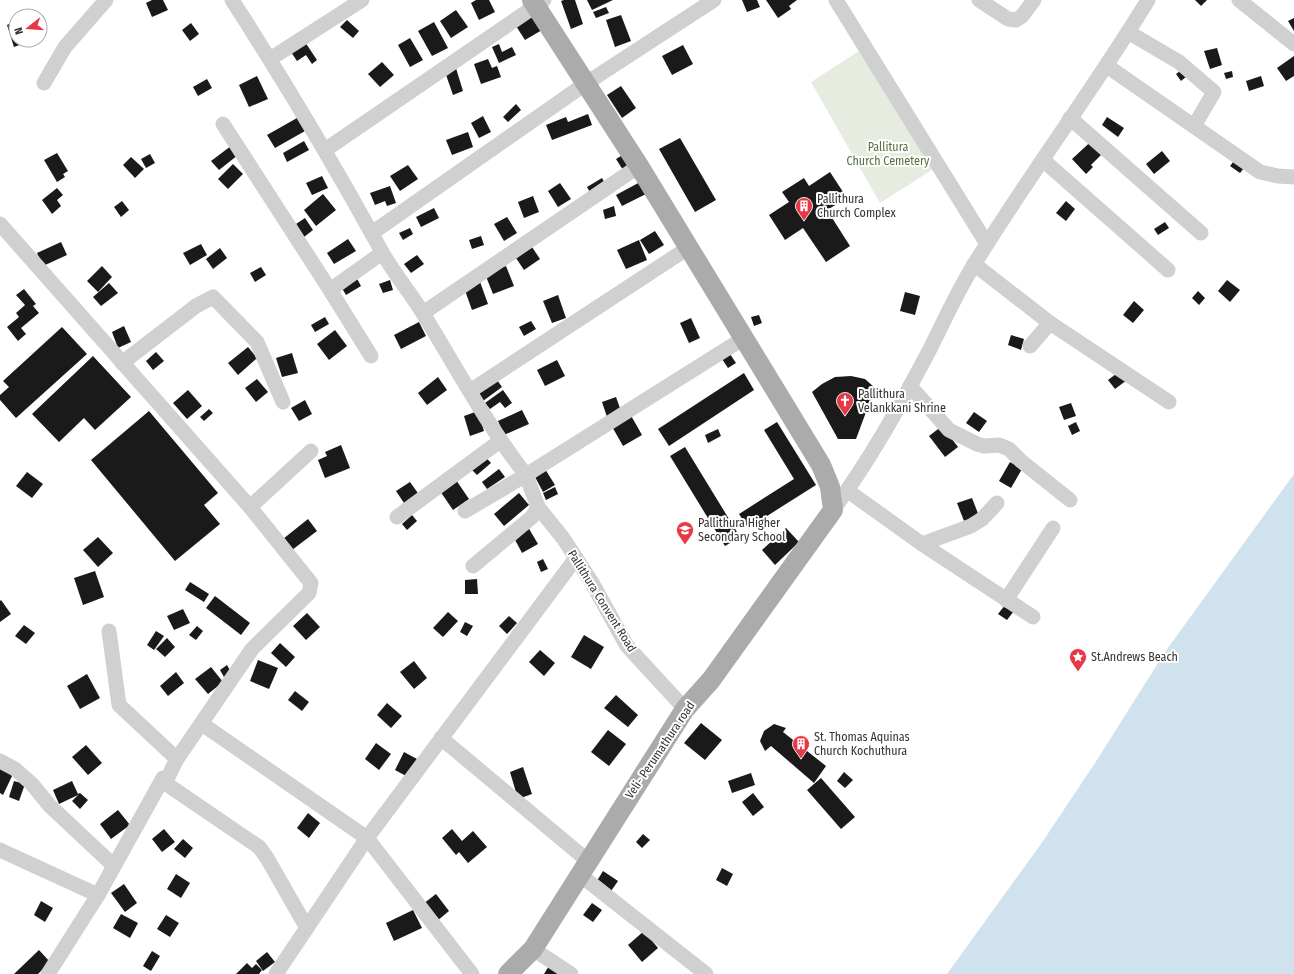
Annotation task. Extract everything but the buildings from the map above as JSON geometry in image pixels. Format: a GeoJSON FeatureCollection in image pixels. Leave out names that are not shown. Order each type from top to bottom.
{"type":"FeatureCollection","features":[{"type":"Feature","properties":{"kind":"main road"},"geometry":{"type":"LineString","coordinates":[[537,2],[585,84],[639,166],[821,464],[830,487],[833,510]]}},
{"type":"Feature","properties":{"kind":"main road","name":"Veli- Perumathura road"},"geometry":{"type":"LineString","coordinates":[[508,974],[533,949],[685,709],[711,680],[833,510]]}},
{"type":"Feature","properties":{"kind":"street"},"geometry":{"type":"LineString","coordinates":[[44,83],[65,47],[106,0]]}},
{"type":"Feature","properties":{"kind":"street","name":"Pallithura Convent Road"},"geometry":{"type":"LineString","coordinates":[[232,0],[270,59],[325,150],[382,253],[423,313],[500,441],[526,475],[538,507],[591,581],[627,646],[685,709]]}},
{"type":"Feature","properties":{"kind":"street"},"geometry":{"type":"LineString","coordinates":[[270,59],[362,0]]}},
{"type":"Feature","properties":{"kind":"street"},"geometry":{"type":"LineString","coordinates":[[372,233],[585,84],[714,0]]}},
{"type":"Feature","properties":{"kind":"street"},"geometry":{"type":"LineString","coordinates":[[836,0],[987,244]]}},
{"type":"Feature","properties":{"kind":"street"},"geometry":{"type":"LineString","coordinates":[[979,0],[1008,19],[1016,20],[1022,16],[1034,0]]}},
{"type":"Feature","properties":{"kind":"street"},"geometry":{"type":"LineString","coordinates":[[833,510],[848,491],[910,386],[974,264],[1070,118],[1107,66],[1148,0]]}},
{"type":"Feature","properties":{"kind":"street"},"geometry":{"type":"LineString","coordinates":[[1239,0],[1294,44]]}},
{"type":"Feature","properties":{"kind":"street"},"geometry":{"type":"LineString","coordinates":[[325,150],[537,2]]}},
{"type":"Feature","properties":{"kind":"street"},"geometry":{"type":"LineString","coordinates":[[1128,32],[1179,62],[1214,92],[1194,126]]}},
{"type":"Feature","properties":{"kind":"street"},"geometry":{"type":"LineString","coordinates":[[1107,66],[1260,172],[1278,176],[1294,177]]}},
{"type":"Feature","properties":{"kind":"street"},"geometry":{"type":"LineString","coordinates":[[1070,118],[1201,233]]}},
{"type":"Feature","properties":{"kind":"street"},"geometry":{"type":"LineString","coordinates":[[223,124],[371,356]]}},
{"type":"Feature","properties":{"kind":"street"},"geometry":{"type":"LineString","coordinates":[[1043,160],[1168,270]]}},
{"type":"Feature","properties":{"kind":"street"},"geometry":{"type":"LineString","coordinates":[[423,313],[639,166]]}},
{"type":"Feature","properties":{"kind":"street"},"geometry":{"type":"LineString","coordinates":[[0,224],[122,364],[250,507],[309,579],[311,590],[252,649],[177,759],[165,783]]}},
{"type":"Feature","properties":{"kind":"street"},"geometry":{"type":"LineString","coordinates":[[470,391],[688,248]]}},
{"type":"Feature","properties":{"kind":"street"},"geometry":{"type":"LineString","coordinates":[[330,290],[382,253]]}},
{"type":"Feature","properties":{"kind":"street"},"geometry":{"type":"LineString","coordinates":[[974,264],[1050,323],[1169,402]]}},
{"type":"Feature","properties":{"kind":"street"},"geometry":{"type":"LineString","coordinates":[[122,364],[196,306],[213,297],[257,342],[283,402]]}},
{"type":"Feature","properties":{"kind":"street"},"geometry":{"type":"LineString","coordinates":[[1030,346],[1050,323]]}},
{"type":"Feature","properties":{"kind":"street"},"geometry":{"type":"LineString","coordinates":[[465,511],[526,475],[744,338]]}},
{"type":"Feature","properties":{"kind":"street"},"geometry":{"type":"LineString","coordinates":[[910,386],[949,430],[977,444],[984,446],[999,445],[1009,449],[1021,461],[1070,500]]}},
{"type":"Feature","properties":{"kind":"street"},"geometry":{"type":"LineString","coordinates":[[397,517],[500,441]]}},
{"type":"Feature","properties":{"kind":"street"},"geometry":{"type":"LineString","coordinates":[[250,507],[311,451]]}},
{"type":"Feature","properties":{"kind":"street"},"geometry":{"type":"LineString","coordinates":[[848,491],[922,544],[1033,617]]}},
{"type":"Feature","properties":{"kind":"street"},"geometry":{"type":"LineString","coordinates":[[922,544],[971,526],[982,519],[997,503]]}},
{"type":"Feature","properties":{"kind":"street"},"geometry":{"type":"LineString","coordinates":[[473,566],[532,517],[538,507]]}},
{"type":"Feature","properties":{"kind":"street"},"geometry":{"type":"LineString","coordinates":[[1006,600],[1053,528]]}},
{"type":"Feature","properties":{"kind":"street"},"geometry":{"type":"LineString","coordinates":[[276,974],[367,838],[576,558]]}},
{"type":"Feature","properties":{"kind":"street"},"geometry":{"type":"LineString","coordinates":[[109,631],[119,705],[177,759]]}},
{"type":"Feature","properties":{"kind":"street"},"geometry":{"type":"LineString","coordinates":[[202,724],[367,838],[472,974]]}},
{"type":"Feature","properties":{"kind":"street"},"geometry":{"type":"LineString","coordinates":[[441,738],[584,867],[706,974]]}},
{"type":"Feature","properties":{"kind":"street"},"geometry":{"type":"LineString","coordinates":[[0,761],[14,769],[32,784],[49,805],[114,866]]}},
{"type":"Feature","properties":{"kind":"street"},"geometry":{"type":"LineString","coordinates":[[48,974],[98,895],[163,778],[165,783],[259,847],[308,928]]}},
{"type":"Feature","properties":{"kind":"street"},"geometry":{"type":"LineString","coordinates":[[0,850],[98,895]]}},
{"type":"Feature","properties":{"kind":"street"},"geometry":{"type":"LineString","coordinates":[[533,949],[571,974]]}},
{"type":"Feature","properties":{"kind":"green space","name":"Pallitura Church Cemetery"},"geometry":{"type":"Polygon","coordinates":[[[859,51],[935,168],[880,203],[811,82],[859,51]]]}},
{"type":"Feature","properties":{"kind":"water"},"geometry":{"type":"Polygon","coordinates":[[[1294,474],[1294,974],[947,974],[1041,844],[1095,763],[1165,652],[1294,474]]]}},
{"type":"Feature","properties":{"kind":"place","name":"Pallithura Church Complex"},"geometry":{"type":"Point","coordinates":[804,221]}},
{"type":"Feature","properties":{"kind":"place","name":"Pallithura Velankkani Shrine"},"geometry":{"type":"Point","coordinates":[845,416]}},
{"type":"Feature","properties":{"kind":"place","name":"Pallithura Higher Secondary School"},"geometry":{"type":"Point","coordinates":[685,545]}},
{"type":"Feature","properties":{"kind":"place","name":"St.Andrews Beach"},"geometry":{"type":"Point","coordinates":[1078,672]}},
{"type":"Feature","properties":{"kind":"place","name":"St. Thomas Aquinas Church Kochuthura"},"geometry":{"type":"Point","coordinates":[801,759]}}]}
